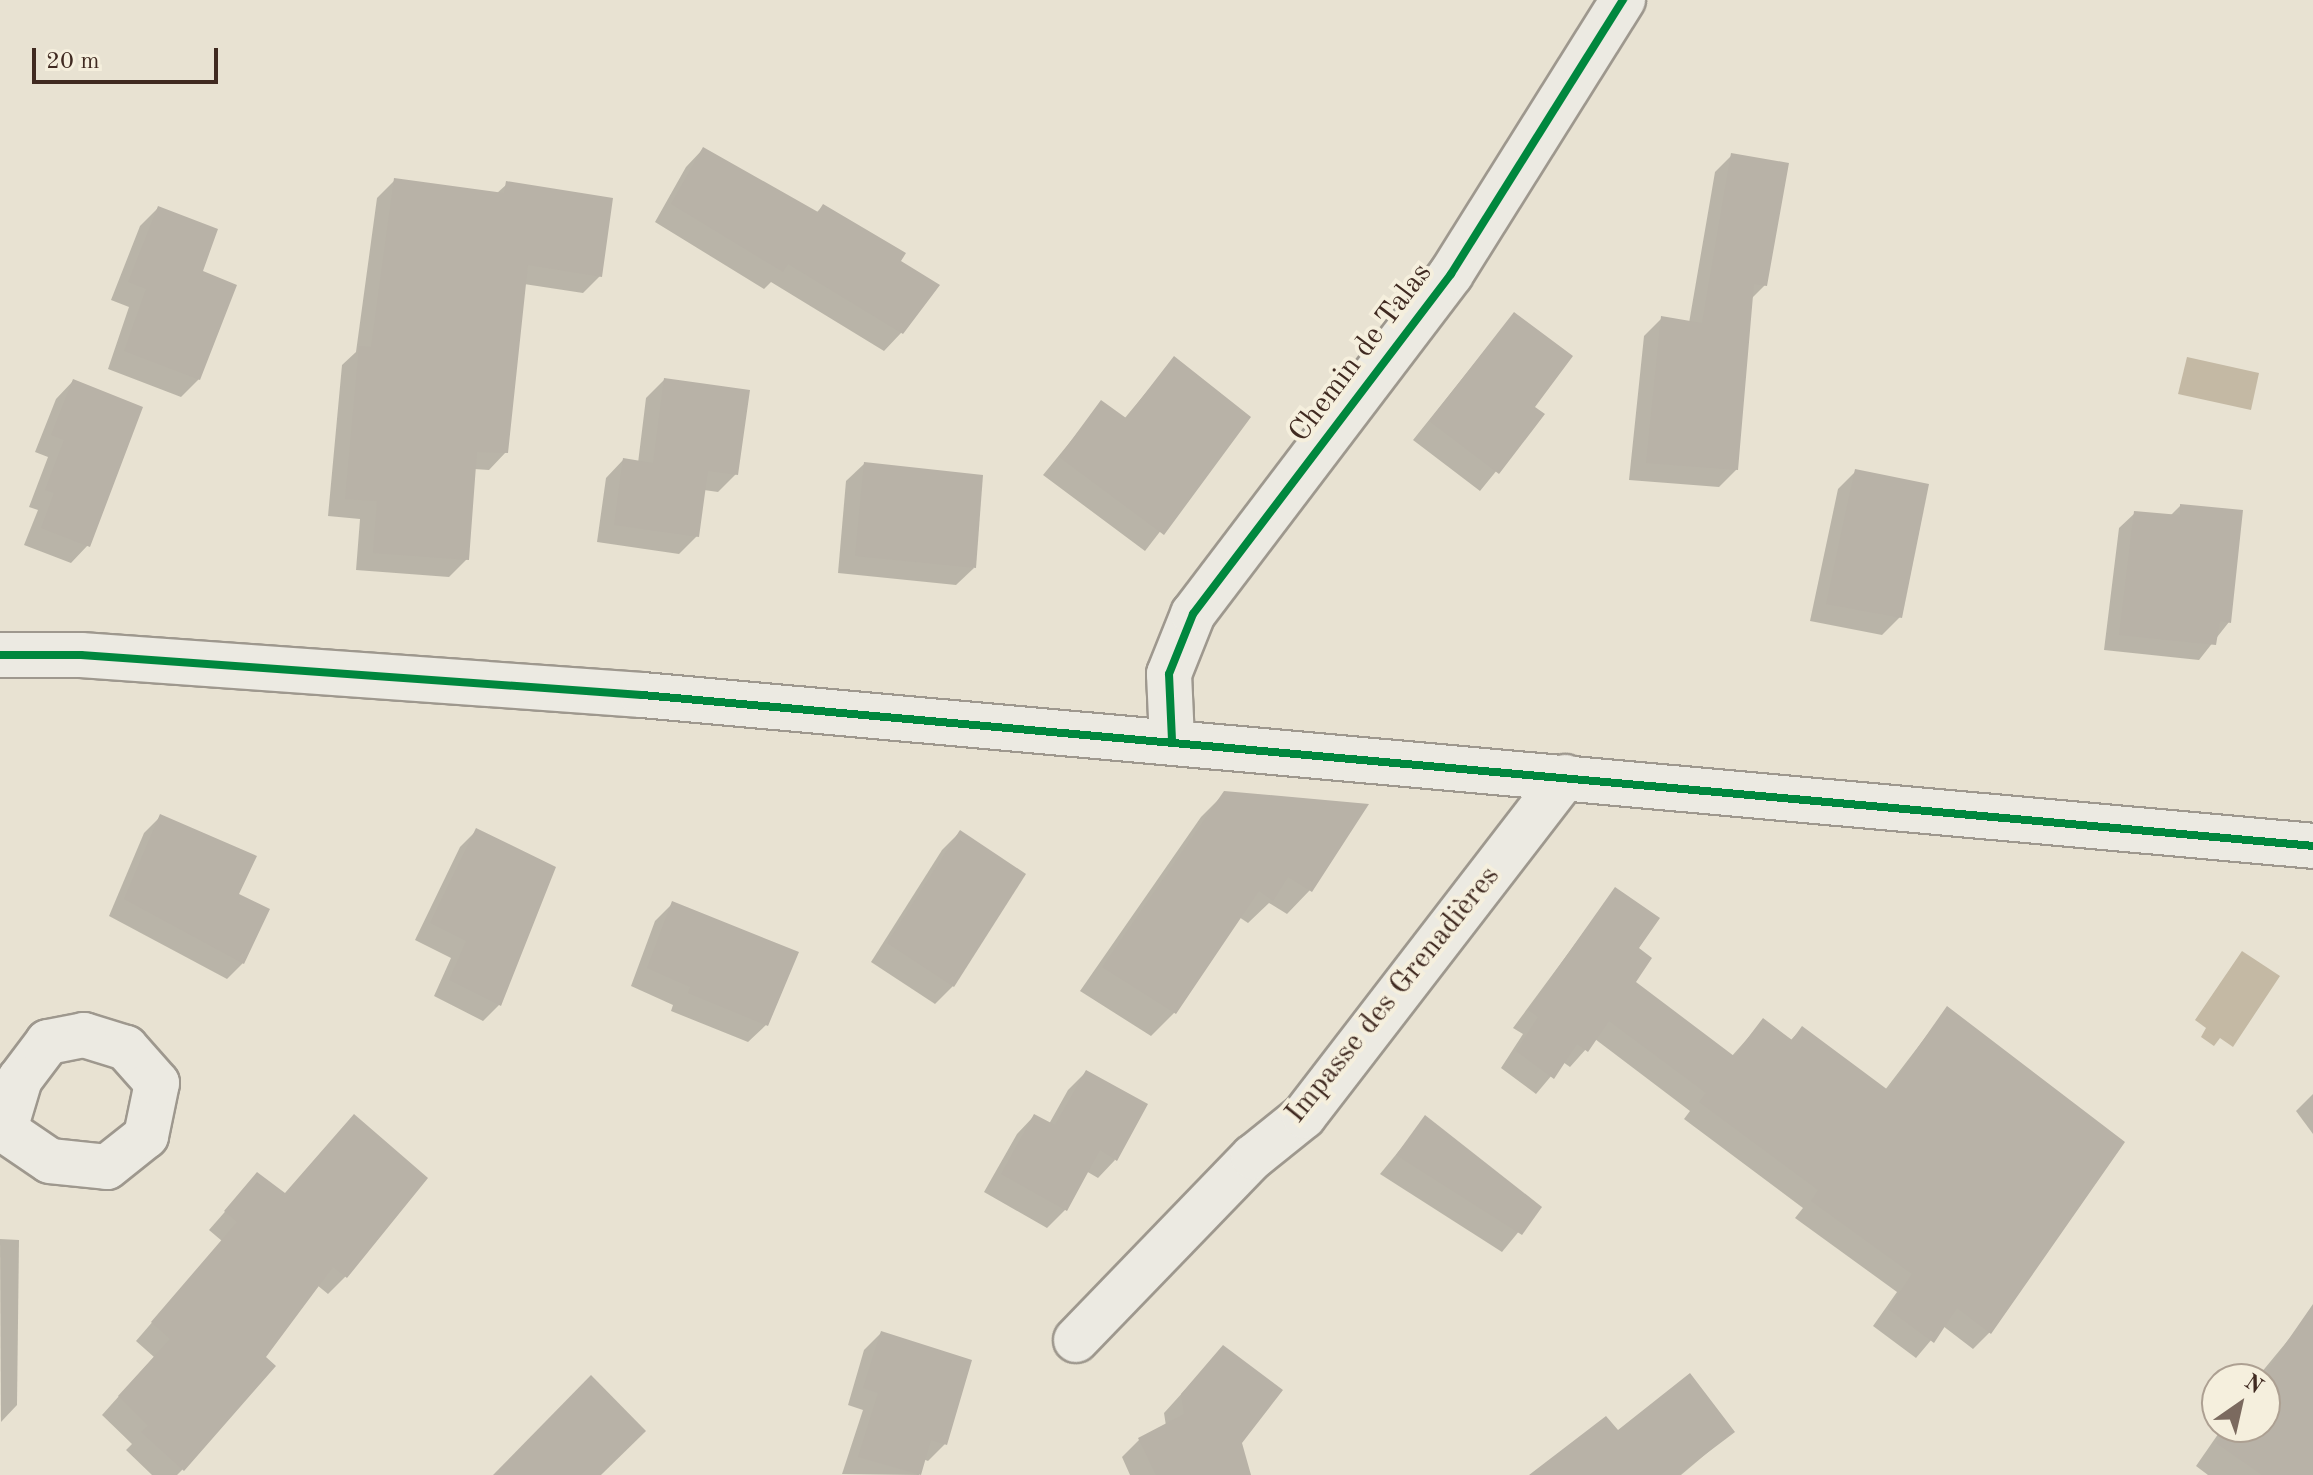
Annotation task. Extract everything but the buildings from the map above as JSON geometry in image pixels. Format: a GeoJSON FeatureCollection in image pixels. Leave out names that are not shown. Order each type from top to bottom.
{"type":"FeatureCollection","features":[{"type":"Feature","properties":{"kind":"main road","name":"Chemin de Talas"},"geometry":{"type":"LineString","coordinates":[[1172,740],[1169,674],[1193,614],[1451,274],[1623,0]]}},
{"type":"Feature","properties":{"kind":"main road"},"geometry":{"type":"LineString","coordinates":[[0,655],[81,655],[626,694],[1172,740],[2313,846]]}},
{"type":"Feature","properties":{"kind":"main road","name":"Impasse des Grenadières"},"geometry":{"type":"LineString","coordinates":[[1076,1340],[1253,1157],[1304,1116],[1565,777]]}},
{"type":"Feature","properties":{"kind":"shaded area"},"geometry":{"type":"Polygon","coordinates":[[[2187,357],[2259,373],[2251,410],[2178,394],[2187,357]]]}},
{"type":"Feature","properties":{"kind":"shaded area"},"geometry":{"type":"Polygon","coordinates":[[[2242,951],[2280,976],[2233,1047],[2220,1038],[2214,1046],[2201,1037],[2206,1028],[2195,1020],[2242,951]]]}},
{"type":"Feature","properties":{"kind":"cycle path"},"geometry":{"type":"LineString","coordinates":[[1172,740],[1169,674],[1193,614],[1451,274],[1623,0]]}},
{"type":"Feature","properties":{"kind":"cycle path"},"geometry":{"type":"LineString","coordinates":[[0,655],[81,655],[642,695],[2313,846]]}}]}
